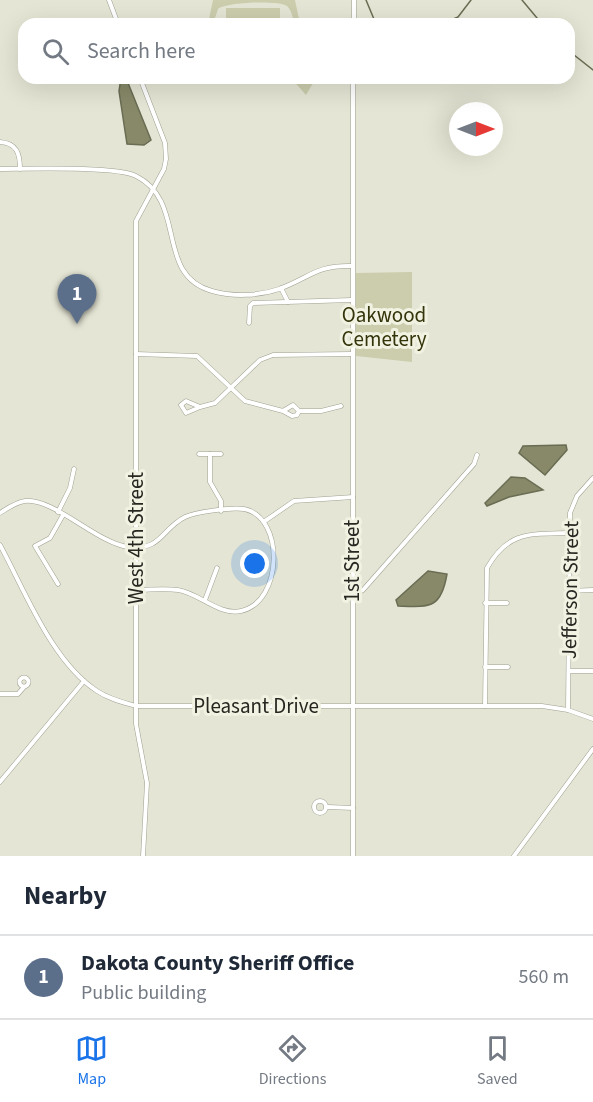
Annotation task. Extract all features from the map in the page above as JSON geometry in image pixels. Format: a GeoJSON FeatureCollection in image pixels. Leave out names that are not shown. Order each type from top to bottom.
{"type":"FeatureCollection","features":[{"type":"Feature","properties":{"kind":"street"},"geometry":{"type":"LineString","coordinates":[[109,0],[116,18]]}},
{"type":"Feature","properties":{"kind":"street"},"geometry":{"type":"LineString","coordinates":[[354,0],[354,18]]}},
{"type":"Feature","properties":{"kind":"street"},"geometry":{"type":"LineString","coordinates":[[142,84],[166,151],[164,169],[153,188]]}},
{"type":"Feature","properties":{"kind":"street","name":"1st Street"},"geometry":{"type":"LineString","coordinates":[[353,84],[351,354],[353,856]]}},
{"type":"Feature","properties":{"kind":"street"},"geometry":{"type":"LineString","coordinates":[[0,142],[12,144],[17,150],[20,169]]}},
{"type":"Feature","properties":{"kind":"street"},"geometry":{"type":"LineString","coordinates":[[0,169],[122,172],[134,175],[153,188],[167,211],[174,253],[179,265],[197,285],[225,294],[265,293],[281,288],[323,267],[352,266]]}},
{"type":"Feature","properties":{"kind":"street","name":"West 4th Street"},"geometry":{"type":"LineString","coordinates":[[143,856],[147,783],[136,737],[137,219],[153,188]]}},
{"type":"Feature","properties":{"kind":"street"},"geometry":{"type":"LineString","coordinates":[[281,288],[288,302]]}},
{"type":"Feature","properties":{"kind":"street"},"geometry":{"type":"LineString","coordinates":[[249,323],[251,304],[352,300]]}},
{"type":"Feature","properties":{"kind":"street"},"geometry":{"type":"LineString","coordinates":[[136,354],[194,355],[206,362],[249,403],[283,411],[292,417],[299,411]]}},
{"type":"Feature","properties":{"kind":"street"},"geometry":{"type":"LineString","coordinates":[[200,407],[189,401],[181,405],[181,409],[186,413],[214,404],[260,360],[273,355],[351,354]]}},
{"type":"Feature","properties":{"kind":"street"},"geometry":{"type":"LineString","coordinates":[[283,411],[293,405],[299,411],[321,411],[341,406]]}},
{"type":"Feature","properties":{"kind":"street"},"geometry":{"type":"LineString","coordinates":[[199,454],[220,454]]}},
{"type":"Feature","properties":{"kind":"street"},"geometry":{"type":"LineString","coordinates":[[210,454],[210,482],[219,498],[221,511]]}},
{"type":"Feature","properties":{"kind":"street"},"geometry":{"type":"LineString","coordinates":[[352,596],[359,594],[474,464],[477,455]]}},
{"type":"Feature","properties":{"kind":"street"},"geometry":{"type":"LineString","coordinates":[[58,512],[70,488],[74,469]]}},
{"type":"Feature","properties":{"kind":"street","name":"Jefferson Street"},"geometry":{"type":"LineString","coordinates":[[568,710],[570,513],[577,496],[593,478]]}},
{"type":"Feature","properties":{"kind":"street"},"geometry":{"type":"LineString","coordinates":[[264,521],[294,501],[353,497]]}},
{"type":"Feature","properties":{"kind":"street"},"geometry":{"type":"LineString","coordinates":[[0,513],[26,501],[36,502],[117,544],[136,547],[156,543],[186,517],[241,508],[254,512],[264,521],[272,537],[270,587],[265,597],[253,607],[239,612],[226,611],[179,590],[137,590]]}},
{"type":"Feature","properties":{"kind":"street"},"geometry":{"type":"LineString","coordinates":[[58,584],[35,546],[50,538],[63,515]]}},
{"type":"Feature","properties":{"kind":"street"},"geometry":{"type":"LineString","coordinates":[[485,706],[487,568],[497,550],[519,536],[568,534]]}},
{"type":"Feature","properties":{"kind":"street","name":"Pleasant Drive"},"geometry":{"type":"LineString","coordinates":[[0,545],[59,653],[84,681],[115,700],[136,706],[542,706],[568,710],[593,719]]}},
{"type":"Feature","properties":{"kind":"street"},"geometry":{"type":"LineString","coordinates":[[205,600],[217,568]]}},
{"type":"Feature","properties":{"kind":"street"},"geometry":{"type":"LineString","coordinates":[[352,585],[365,586]]}},
{"type":"Feature","properties":{"kind":"street"},"geometry":{"type":"LineString","coordinates":[[568,591],[593,590]]}},
{"type":"Feature","properties":{"kind":"street"},"geometry":{"type":"LineString","coordinates":[[485,603],[507,603]]}},
{"type":"Feature","properties":{"kind":"street"},"geometry":{"type":"LineString","coordinates":[[485,667],[508,667]]}},
{"type":"Feature","properties":{"kind":"street"},"geometry":{"type":"LineString","coordinates":[[569,671],[593,671]]}},
{"type":"Feature","properties":{"kind":"street"},"geometry":{"type":"LineString","coordinates":[[0,782],[84,681]]}},
{"type":"Feature","properties":{"kind":"street"},"geometry":{"type":"LineString","coordinates":[[0,694],[18,694],[24,687]]}},
{"type":"Feature","properties":{"kind":"street"},"geometry":{"type":"LineString","coordinates":[[514,856],[593,749]]}},
{"type":"Feature","properties":{"kind":"street"},"geometry":{"type":"LineString","coordinates":[[328,807],[353,808]]}},
{"type":"Feature","properties":{"kind":"green space"},"geometry":{"type":"Polygon","coordinates":[[[213,0],[295,0],[299,18],[292,18],[287,6],[264,2],[223,7],[218,9],[215,18],[209,18],[213,0]]]}},
{"type":"Feature","properties":{"kind":"green space"},"geometry":{"type":"Polygon","coordinates":[[[226,8],[280,8],[280,18],[226,18],[226,8]]]}},
{"type":"Feature","properties":{"kind":"green space"},"geometry":{"type":"Polygon","coordinates":[[[296,84],[312,84],[306,95],[296,84]]]}},
{"type":"Feature","properties":{"kind":"green space","name":"Oakwood Cemetery"},"geometry":{"type":"Polygon","coordinates":[[[412,272],[412,362],[356,356],[356,273],[412,272]]]}},
{"type":"Feature","properties":{"kind":"shaded area"},"geometry":{"type":"Polygon","coordinates":[[[120,84],[128,84],[151,140],[144,145],[127,144],[119,91],[120,84]]]}},
{"type":"Feature","properties":{"kind":"shaded area"},"geometry":{"type":"Polygon","coordinates":[[[566,445],[567,450],[545,475],[519,453],[523,446],[566,445]]]}},
{"type":"Feature","properties":{"kind":"shaded area"},"geometry":{"type":"Polygon","coordinates":[[[511,477],[525,478],[543,490],[509,497],[487,506],[485,503],[511,477]]]}},
{"type":"Feature","properties":{"kind":"shaded area"},"geometry":{"type":"Polygon","coordinates":[[[428,571],[447,574],[437,600],[426,606],[398,606],[396,600],[428,571]]]}},
{"type":"Feature","properties":{"kind":"waterway"},"geometry":{"type":"LineString","coordinates":[[366,0],[374,18]]}},
{"type":"Feature","properties":{"kind":"waterway"},"geometry":{"type":"LineString","coordinates":[[456,18],[471,0]]}},
{"type":"Feature","properties":{"kind":"waterway"},"geometry":{"type":"LineString","coordinates":[[522,0],[537,18]]}},
{"type":"Feature","properties":{"kind":"waterway"},"geometry":{"type":"LineString","coordinates":[[575,56],[593,70]]}},
{"type":"Feature","properties":{"kind":"place","name":"Dakota County Sheriff Office"},"geometry":{"type":"Point","coordinates":[77,324]}}]}
